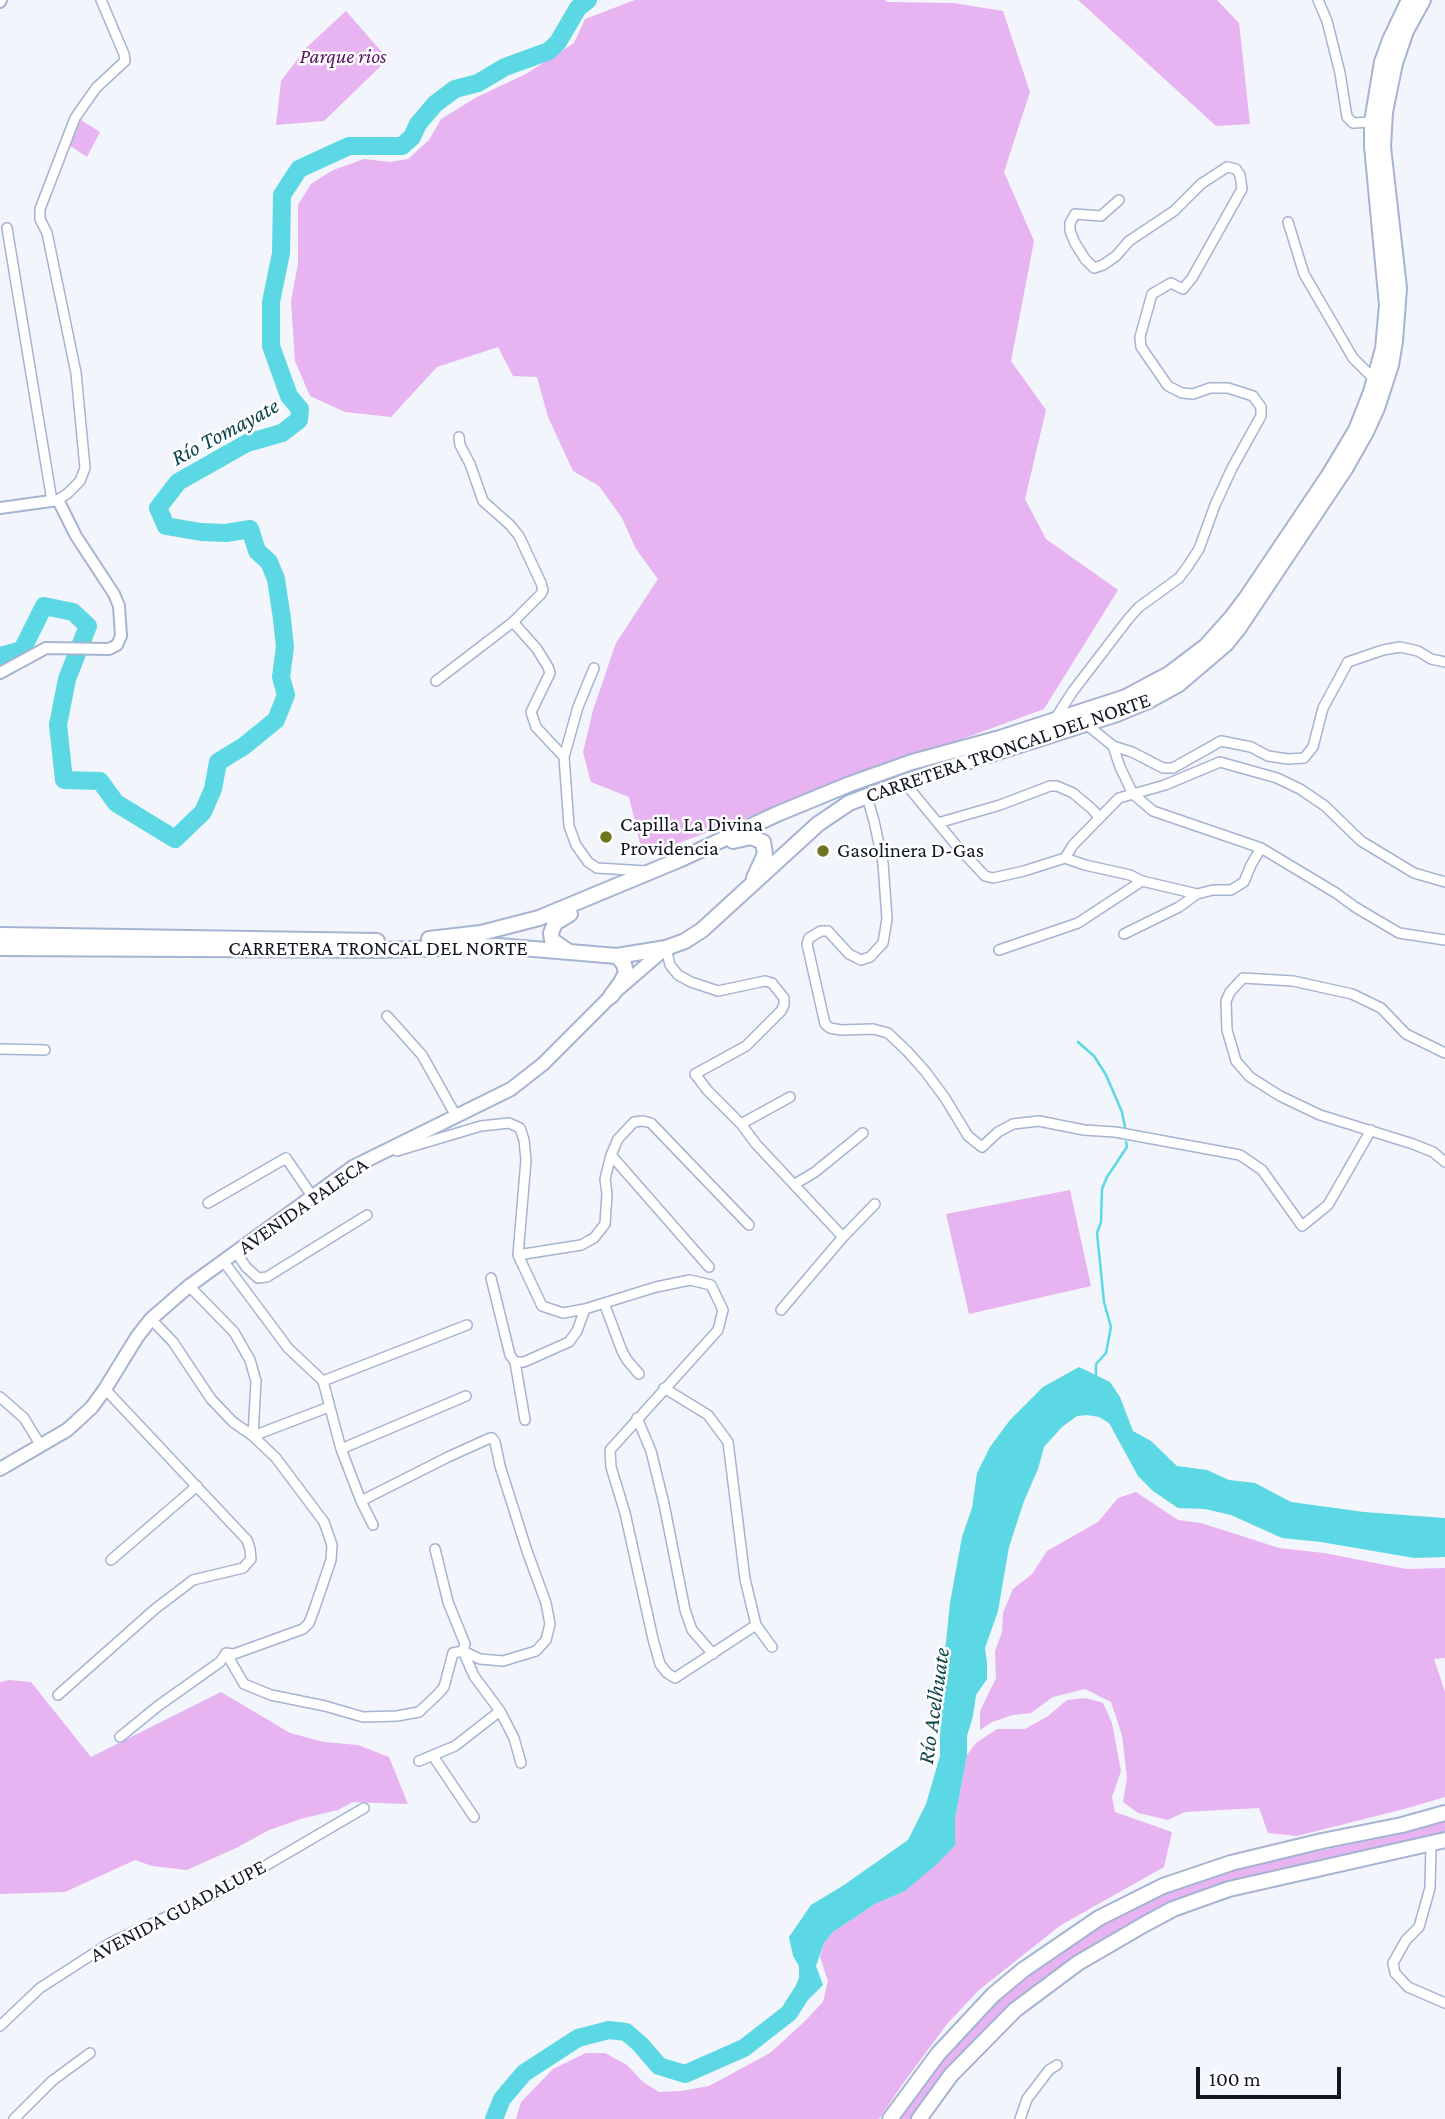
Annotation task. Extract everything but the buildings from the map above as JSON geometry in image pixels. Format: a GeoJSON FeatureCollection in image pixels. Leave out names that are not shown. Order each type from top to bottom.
{"type":"FeatureCollection","features":[{"type":"Feature","properties":{"kind":"main road","name":"CARRETERA TRONCAL DEL NORTE"},"geometry":{"type":"LineString","coordinates":[[0,935],[391,941],[443,939],[481,933],[539,918],[681,859],[777,814],[876,774],[1104,705],[1142,689],[1184,665],[1206,646],[1232,617],[1329,475],[1356,430],[1374,380],[1383,349],[1387,298],[1382,192],[1378,146],[1372,122],[1381,62],[1409,0]]}},
{"type":"Feature","properties":{"kind":"main road","name":"CARRETERA TRONCAL DEL NORTE"},"geometry":{"type":"LineString","coordinates":[[1378,146],[1391,75],[1406,31],[1423,0]]}},
{"type":"Feature","properties":{"kind":"main road","name":"CARRETERA TRONCAL DEL NORTE"},"geometry":{"type":"LineString","coordinates":[[0,948],[381,950],[498,946],[617,956],[666,948],[694,936],[824,819],[849,803],[904,782],[1125,711],[1164,692],[1190,675],[1226,644],[1238,629],[1356,453],[1377,408],[1391,365],[1399,288],[1382,192]]}},
{"type":"Feature","properties":{"kind":"main road"},"geometry":{"type":"LineString","coordinates":[[704,848],[744,838],[760,839],[765,845],[765,854],[748,888]]}},
{"type":"Feature","properties":{"kind":"main road"},"geometry":{"type":"LineString","coordinates":[[571,953],[552,940],[552,928],[559,919],[635,885],[681,859]]}},
{"type":"Feature","properties":{"kind":"main road","name":"AVENIDA PALECA"},"geometry":{"type":"LineString","coordinates":[[0,1469],[67,1430],[92,1407],[151,1319],[189,1286],[353,1167],[511,1089],[543,1065],[611,996],[666,948]]}},
{"type":"Feature","properties":{"kind":"main road"},"geometry":{"type":"LineString","coordinates":[[611,996],[626,972],[624,964],[617,956]]}},
{"type":"Feature","properties":{"kind":"main road"},"geometry":{"type":"LineString","coordinates":[[890,2119],[938,2054],[993,1995],[1023,1970],[1110,1912],[1163,1886],[1231,1863],[1445,1813]]}},
{"type":"Feature","properties":{"kind":"main road"},"geometry":{"type":"LineString","coordinates":[[919,2119],[951,2075],[1015,2010],[1078,1963],[1173,1909],[1228,1889],[1438,1842]]}},
{"type":"Feature","properties":{"kind":"street"},"geometry":{"type":"LineString","coordinates":[[0,508],[55,500],[68,493],[80,481],[85,468],[76,373],[47,233],[40,219],[40,209],[75,118],[96,88],[125,61],[101,0]]}},
{"type":"Feature","properties":{"kind":"street"},"geometry":{"type":"LineString","coordinates":[[1318,0],[1327,21],[1340,73],[1347,117],[1353,123],[1372,122]]}},
{"type":"Feature","properties":{"kind":"street"},"geometry":{"type":"LineString","coordinates":[[1055,720],[1073,691],[1129,618],[1139,607],[1179,578],[1188,566],[1199,549],[1232,468],[1261,416],[1261,407],[1253,396],[1228,388],[1210,388],[1194,394],[1182,393],[1168,386],[1141,348],[1140,337],[1152,295],[1171,283],[1183,289],[1192,278],[1242,189],[1240,175],[1236,169],[1227,167],[1200,184],[1174,211],[1129,241],[1116,256],[1094,268],[1075,243],[1070,223],[1075,214],[1101,216],[1119,200]]}},
{"type":"Feature","properties":{"kind":"street"},"geometry":{"type":"LineString","coordinates":[[1288,222],[1304,275],[1353,358],[1374,380]]}},
{"type":"Feature","properties":{"kind":"street"},"geometry":{"type":"LineString","coordinates":[[0,673],[46,648],[113,647],[120,641],[121,622],[117,600],[55,500],[7,228]]}},
{"type":"Feature","properties":{"kind":"street"},"geometry":{"type":"LineString","coordinates":[[436,681],[513,622],[543,590],[519,536],[483,501],[459,437]]}},
{"type":"Feature","properties":{"kind":"street"},"geometry":{"type":"LineString","coordinates":[[513,622],[537,649],[548,667],[550,673],[531,712],[536,727],[564,757]]}},
{"type":"Feature","properties":{"kind":"street"},"geometry":{"type":"LineString","coordinates":[[1086,724],[1113,746],[1132,752],[1163,768],[1173,768],[1222,741],[1251,747],[1268,756],[1304,758],[1313,747],[1323,708],[1348,663],[1383,650],[1400,647],[1445,662]]}},
{"type":"Feature","properties":{"kind":"street"},"geometry":{"type":"LineString","coordinates":[[594,668],[578,707],[564,757],[569,826],[576,845],[588,862],[597,868],[651,872]]}},
{"type":"Feature","properties":{"kind":"street"},"geometry":{"type":"LineString","coordinates":[[1113,746],[1133,794],[1153,811],[1261,848],[1399,933],[1445,940]]}},
{"type":"Feature","properties":{"kind":"street"},"geometry":{"type":"LineString","coordinates":[[1065,858],[1073,845],[1119,798],[1165,785],[1220,762],[1277,778],[1300,789],[1325,806],[1361,841],[1414,873],[1445,882]]}},
{"type":"Feature","properties":{"kind":"street"},"geometry":{"type":"LineString","coordinates":[[904,782],[914,797],[985,876],[993,878],[1065,858],[1197,894]]}},
{"type":"Feature","properties":{"kind":"street"},"geometry":{"type":"LineString","coordinates":[[938,823],[1000,805],[1050,786],[1073,793],[1099,817]]}},
{"type":"Feature","properties":{"kind":"street"},"geometry":{"type":"LineString","coordinates":[[867,797],[883,863],[887,919],[883,943],[870,957],[862,960],[849,954],[828,931],[821,931],[809,938],[807,944],[825,1024],[830,1028],[873,1028],[888,1033],[925,1071],[968,1136],[982,1147],[998,1132],[1013,1124],[1039,1121],[1240,1155],[1262,1170],[1302,1226],[1328,1205],[1371,1130]]}},
{"type":"Feature","properties":{"kind":"street"},"geometry":{"type":"LineString","coordinates":[[1124,934],[1179,907],[1197,894],[1213,890],[1231,890],[1244,882],[1261,848]]}},
{"type":"Feature","properties":{"kind":"street"},"geometry":{"type":"LineString","coordinates":[[999,950],[1078,922],[1142,881]]}},
{"type":"Feature","properties":{"kind":"street"},"geometry":{"type":"LineString","coordinates":[[666,948],[670,965],[678,975],[691,982],[718,991],[765,981],[772,983],[784,998],[781,1011],[746,1046],[695,1074],[843,1237]]}},
{"type":"Feature","properties":{"kind":"street"},"geometry":{"type":"LineString","coordinates":[[1445,1053],[1406,1034],[1381,1008],[1352,994],[1293,981],[1243,978],[1230,992],[1226,1001],[1227,1030],[1237,1061],[1250,1077],[1280,1096],[1320,1115],[1413,1143],[1433,1152],[1445,1162]]}},
{"type":"Feature","properties":{"kind":"street"},"geometry":{"type":"LineString","coordinates":[[387,1016],[422,1055],[456,1116]]}},
{"type":"Feature","properties":{"kind":"street"},"geometry":{"type":"LineString","coordinates":[[0,1049],[46,1050]]}},
{"type":"Feature","properties":{"kind":"street"},"geometry":{"type":"LineString","coordinates":[[741,1124],[790,1097]]}},
{"type":"Feature","properties":{"kind":"street"},"geometry":{"type":"LineString","coordinates":[[518,1255],[581,1245],[594,1238],[605,1224],[605,1179],[611,1155],[618,1139],[634,1122],[651,1123],[749,1225]]}},
{"type":"Feature","properties":{"kind":"street"},"geometry":{"type":"LineString","coordinates":[[353,1167],[481,1126],[509,1123],[520,1128],[526,1160],[518,1255],[542,1306],[562,1313],[690,1280],[711,1285],[723,1310],[718,1330],[610,1450],[611,1467],[625,1513],[653,1639],[660,1664],[667,1673],[675,1678],[756,1625]]}},
{"type":"Feature","properties":{"kind":"street"},"geometry":{"type":"LineString","coordinates":[[795,1184],[815,1172],[863,1133]]}},
{"type":"Feature","properties":{"kind":"street"},"geometry":{"type":"LineString","coordinates":[[611,1155],[709,1267]]}},
{"type":"Feature","properties":{"kind":"street"},"geometry":{"type":"LineString","coordinates":[[208,1203],[286,1158],[312,1196]]}},
{"type":"Feature","properties":{"kind":"street"},"geometry":{"type":"LineString","coordinates":[[781,1310],[875,1204]]}},
{"type":"Feature","properties":{"kind":"street"},"geometry":{"type":"LineString","coordinates":[[236,1252],[258,1278],[267,1277],[368,1214]]}},
{"type":"Feature","properties":{"kind":"street"},"geometry":{"type":"LineString","coordinates":[[224,1262],[288,1348],[323,1381],[341,1449],[373,1525]]}},
{"type":"Feature","properties":{"kind":"street"},"geometry":{"type":"LineString","coordinates":[[491,1278],[510,1355],[515,1362],[525,1420]]}},
{"type":"Feature","properties":{"kind":"street"},"geometry":{"type":"LineString","coordinates":[[189,1286],[234,1332],[250,1360],[256,1381],[253,1436]]}},
{"type":"Feature","properties":{"kind":"street"},"geometry":{"type":"LineString","coordinates":[[604,1303],[626,1360],[639,1374]]}},
{"type":"Feature","properties":{"kind":"street"},"geometry":{"type":"LineString","coordinates":[[515,1362],[524,1362],[569,1342],[577,1331],[585,1309]]}},
{"type":"Feature","properties":{"kind":"street"},"geometry":{"type":"LineString","coordinates":[[151,1319],[173,1342],[211,1399],[233,1422],[253,1436],[276,1458],[324,1522],[332,1545],[331,1560],[309,1623],[303,1629],[234,1654],[226,1653]]}},
{"type":"Feature","properties":{"kind":"street"},"geometry":{"type":"LineString","coordinates":[[323,1381],[467,1325]]}},
{"type":"Feature","properties":{"kind":"street"},"geometry":{"type":"LineString","coordinates":[[664,1388],[708,1415],[728,1442],[745,1579],[756,1625],[772,1647]]}},
{"type":"Feature","properties":{"kind":"street"},"geometry":{"type":"LineString","coordinates":[[58,1695],[155,1609],[194,1580],[243,1568],[251,1559],[247,1540],[105,1389]]}},
{"type":"Feature","properties":{"kind":"street"},"geometry":{"type":"LineString","coordinates":[[341,1449],[466,1396]]}},
{"type":"Feature","properties":{"kind":"street"},"geometry":{"type":"LineString","coordinates":[[0,1397],[23,1418],[41,1446]]}},
{"type":"Feature","properties":{"kind":"street"},"geometry":{"type":"LineString","coordinates":[[253,1436],[329,1407]]}},
{"type":"Feature","properties":{"kind":"street"},"geometry":{"type":"LineString","coordinates":[[637,1418],[651,1451],[685,1610],[692,1630],[713,1654]]}},
{"type":"Feature","properties":{"kind":"street"},"geometry":{"type":"LineString","coordinates":[[226,1653],[244,1684],[271,1695],[363,1717],[397,1716],[419,1712],[444,1687],[453,1653],[463,1651],[480,1659],[503,1661],[536,1651],[546,1640],[550,1624],[547,1603],[527,1551],[495,1442],[489,1438],[361,1501]]}},
{"type":"Feature","properties":{"kind":"street"},"geometry":{"type":"LineString","coordinates":[[111,1560],[197,1486]]}},
{"type":"Feature","properties":{"kind":"street"},"geometry":{"type":"LineString","coordinates":[[435,1549],[448,1602],[465,1644],[463,1651],[474,1676],[500,1710],[514,1738],[521,1763]]}},
{"type":"Feature","properties":{"kind":"street"},"geometry":{"type":"LineString","coordinates":[[120,1737],[220,1662],[226,1653]]}},
{"type":"Feature","properties":{"kind":"street"},"geometry":{"type":"LineString","coordinates":[[419,1761],[455,1746],[500,1710]]}},
{"type":"Feature","properties":{"kind":"street"},"geometry":{"type":"LineString","coordinates":[[433,1756],[474,1816]]}},
{"type":"Feature","properties":{"kind":"street","name":"AVENIDA GUADALUPE"},"geometry":{"type":"LineString","coordinates":[[0,2026],[40,1988],[110,1943],[224,1890],[363,1808]]}},
{"type":"Feature","properties":{"kind":"street"},"geometry":{"type":"LineString","coordinates":[[1438,1842],[1430,1888],[1419,1927],[1406,1940],[1393,1963],[1395,1973],[1408,1987],[1445,2003]]}},
{"type":"Feature","properties":{"kind":"street"},"geometry":{"type":"LineString","coordinates":[[14,2119],[52,2081],[90,2053]]}},
{"type":"Feature","properties":{"kind":"street"},"geometry":{"type":"LineString","coordinates":[[1020,2119],[1027,2099],[1049,2070],[1057,2065]]}},
{"type":"Feature","properties":{"kind":"green space"},"geometry":{"type":"Polygon","coordinates":[[[635,0],[885,0],[953,3],[1003,11],[1030,92],[1004,172],[1034,241],[1011,361],[1046,410],[1025,499],[1046,539],[1118,590],[1044,709],[643,856],[629,797],[591,782],[583,752],[593,710],[616,643],[658,579],[636,549],[622,518],[599,486],[573,471],[548,417],[537,377],[513,376],[498,347],[437,367],[391,417],[345,412],[310,396],[295,361],[291,301],[298,264],[298,205],[311,184],[333,170],[364,159],[390,162],[408,159],[429,140],[441,119],[477,97],[526,74],[574,43],[585,19],[635,0]]]}},
{"type":"Feature","properties":{"kind":"green space"},"geometry":{"type":"Polygon","coordinates":[[[1078,0],[1217,0],[1239,23],[1250,124],[1216,126],[1078,0]]]}},
{"type":"Feature","properties":{"kind":"green space","name":"Parque rios"},"geometry":{"type":"Polygon","coordinates":[[[346,11],[388,59],[324,121],[276,125],[281,81],[306,48],[346,11]]]}},
{"type":"Feature","properties":{"kind":"green space"},"geometry":{"type":"Polygon","coordinates":[[[81,120],[100,132],[87,157],[69,145],[81,120]]]}},
{"type":"Feature","properties":{"kind":"green space"},"geometry":{"type":"Polygon","coordinates":[[[1070,1190],[1091,1286],[969,1314],[946,1214],[1070,1190]]]}},
{"type":"Feature","properties":{"kind":"green space"},"geometry":{"type":"Polygon","coordinates":[[[1136,1492],[1178,1520],[1201,1523],[1279,1548],[1324,1553],[1406,1569],[1445,1568],[1445,1658],[1434,1659],[1445,1692],[1445,1797],[1297,1836],[1268,1833],[1259,1808],[1185,1812],[1168,1820],[1138,1813],[1123,1802],[1127,1778],[1122,1735],[1111,1702],[1085,1689],[1053,1697],[1031,1713],[992,1722],[980,1730],[980,1711],[996,1678],[995,1651],[1002,1632],[1003,1613],[1013,1589],[1032,1574],[1047,1551],[1098,1522],[1118,1498],[1136,1492]]]}},
{"type":"Feature","properties":{"kind":"green space"},"geometry":{"type":"Polygon","coordinates":[[[0,1682],[31,1682],[91,1757],[221,1692],[290,1733],[324,1742],[358,1745],[389,1757],[408,1804],[353,1802],[338,1810],[269,1830],[187,1870],[152,1866],[135,1860],[65,1892],[0,1894],[0,1682]]]}},
{"type":"Feature","properties":{"kind":"green space"},"geometry":{"type":"Polygon","coordinates":[[[1086,1698],[1103,1703],[1112,1723],[1121,1771],[1112,1797],[1115,1812],[1172,1832],[1164,1867],[1061,1925],[979,1990],[947,2024],[879,2119],[516,2119],[521,2102],[553,2069],[586,2053],[605,2053],[627,2065],[643,2082],[659,2092],[709,2086],[770,2053],[823,2002],[828,1981],[820,1957],[824,1943],[833,1932],[875,1904],[905,1891],[955,1845],[955,1819],[967,1755],[976,1743],[997,1729],[1025,1729],[1048,1716],[1067,1700],[1086,1698]]]}},
{"type":"Feature","properties":{"kind":"green space"},"geometry":{"type":"Polygon","coordinates":[[[1445,1821],[1445,1833],[1187,1898],[1131,1923],[1050,1975],[1020,1998],[914,2119],[897,2119],[930,2074],[981,2015],[1030,1972],[1110,1919],[1169,1890],[1222,1874],[1279,1859],[1396,1835],[1445,1821]]]}},
{"type":"Feature","properties":{"kind":"water"},"geometry":{"type":"Polygon","coordinates":[[[1079,1367],[1110,1382],[1120,1397],[1133,1431],[1151,1441],[1177,1466],[1207,1470],[1229,1480],[1255,1483],[1291,1502],[1364,1512],[1445,1518],[1445,1557],[1414,1558],[1282,1538],[1231,1515],[1205,1509],[1178,1508],[1153,1491],[1138,1476],[1109,1423],[1099,1417],[1077,1416],[1062,1427],[1044,1447],[1009,1547],[998,1611],[985,1648],[987,1679],[976,1695],[967,1736],[967,1755],[955,1819],[955,1845],[905,1891],[875,1904],[833,1932],[824,1943],[816,1966],[823,1985],[807,2001],[789,2013],[792,1994],[799,1978],[799,1966],[793,1956],[789,1937],[811,1905],[908,1840],[926,1804],[940,1756],[940,1720],[945,1689],[945,1651],[950,1603],[962,1537],[972,1508],[977,1473],[990,1447],[1010,1420],[1043,1387],[1079,1367]]]}},
{"type":"Feature","properties":{"kind":"waterway","name":"Río Tomayate"},"geometry":{"type":"LineString","coordinates":[[0,656],[22,650],[44,606],[73,612],[88,626],[67,679],[58,725],[64,780],[100,781],[116,803],[175,839],[203,812],[213,789],[218,762],[244,746],[276,720],[286,695],[281,677],[285,647],[282,619],[276,579],[269,562],[257,551],[250,529],[226,533],[166,526],[158,508],[178,482],[247,443],[282,433],[299,420],[300,409],[289,396],[271,346],[271,302],[281,253],[282,195],[299,169],[349,146],[402,146],[412,137],[418,124],[435,104],[455,89],[478,83],[505,67],[549,51],[558,42],[578,8],[588,0]]}},
{"type":"Feature","properties":{"kind":"waterway"},"geometry":{"type":"LineString","coordinates":[[1078,1042],[1094,1056],[1106,1075],[1122,1112],[1125,1127]]}},
{"type":"Feature","properties":{"kind":"waterway"},"geometry":{"type":"LineString","coordinates":[[1096,1378],[1096,1364],[1106,1353],[1111,1327],[1104,1302],[1097,1233],[1101,1222],[1102,1189],[1127,1147],[1126,1142]]}},
{"type":"Feature","properties":{"kind":"waterway","name":"Río Acelhuate"},"geometry":{"type":"LineString","coordinates":[[494,2119],[502,2099],[524,2073],[578,2038],[609,2030],[626,2032],[659,2066],[685,2074],[744,2048],[789,2013],[801,1994]]}},
{"type":"Feature","properties":{"kind":"place","name":"Capilla La Divina Providencia"},"geometry":{"type":"Point","coordinates":[606,837]}},
{"type":"Feature","properties":{"kind":"place","name":"Gasolinera D-Gas"},"geometry":{"type":"Point","coordinates":[823,851]}}]}
